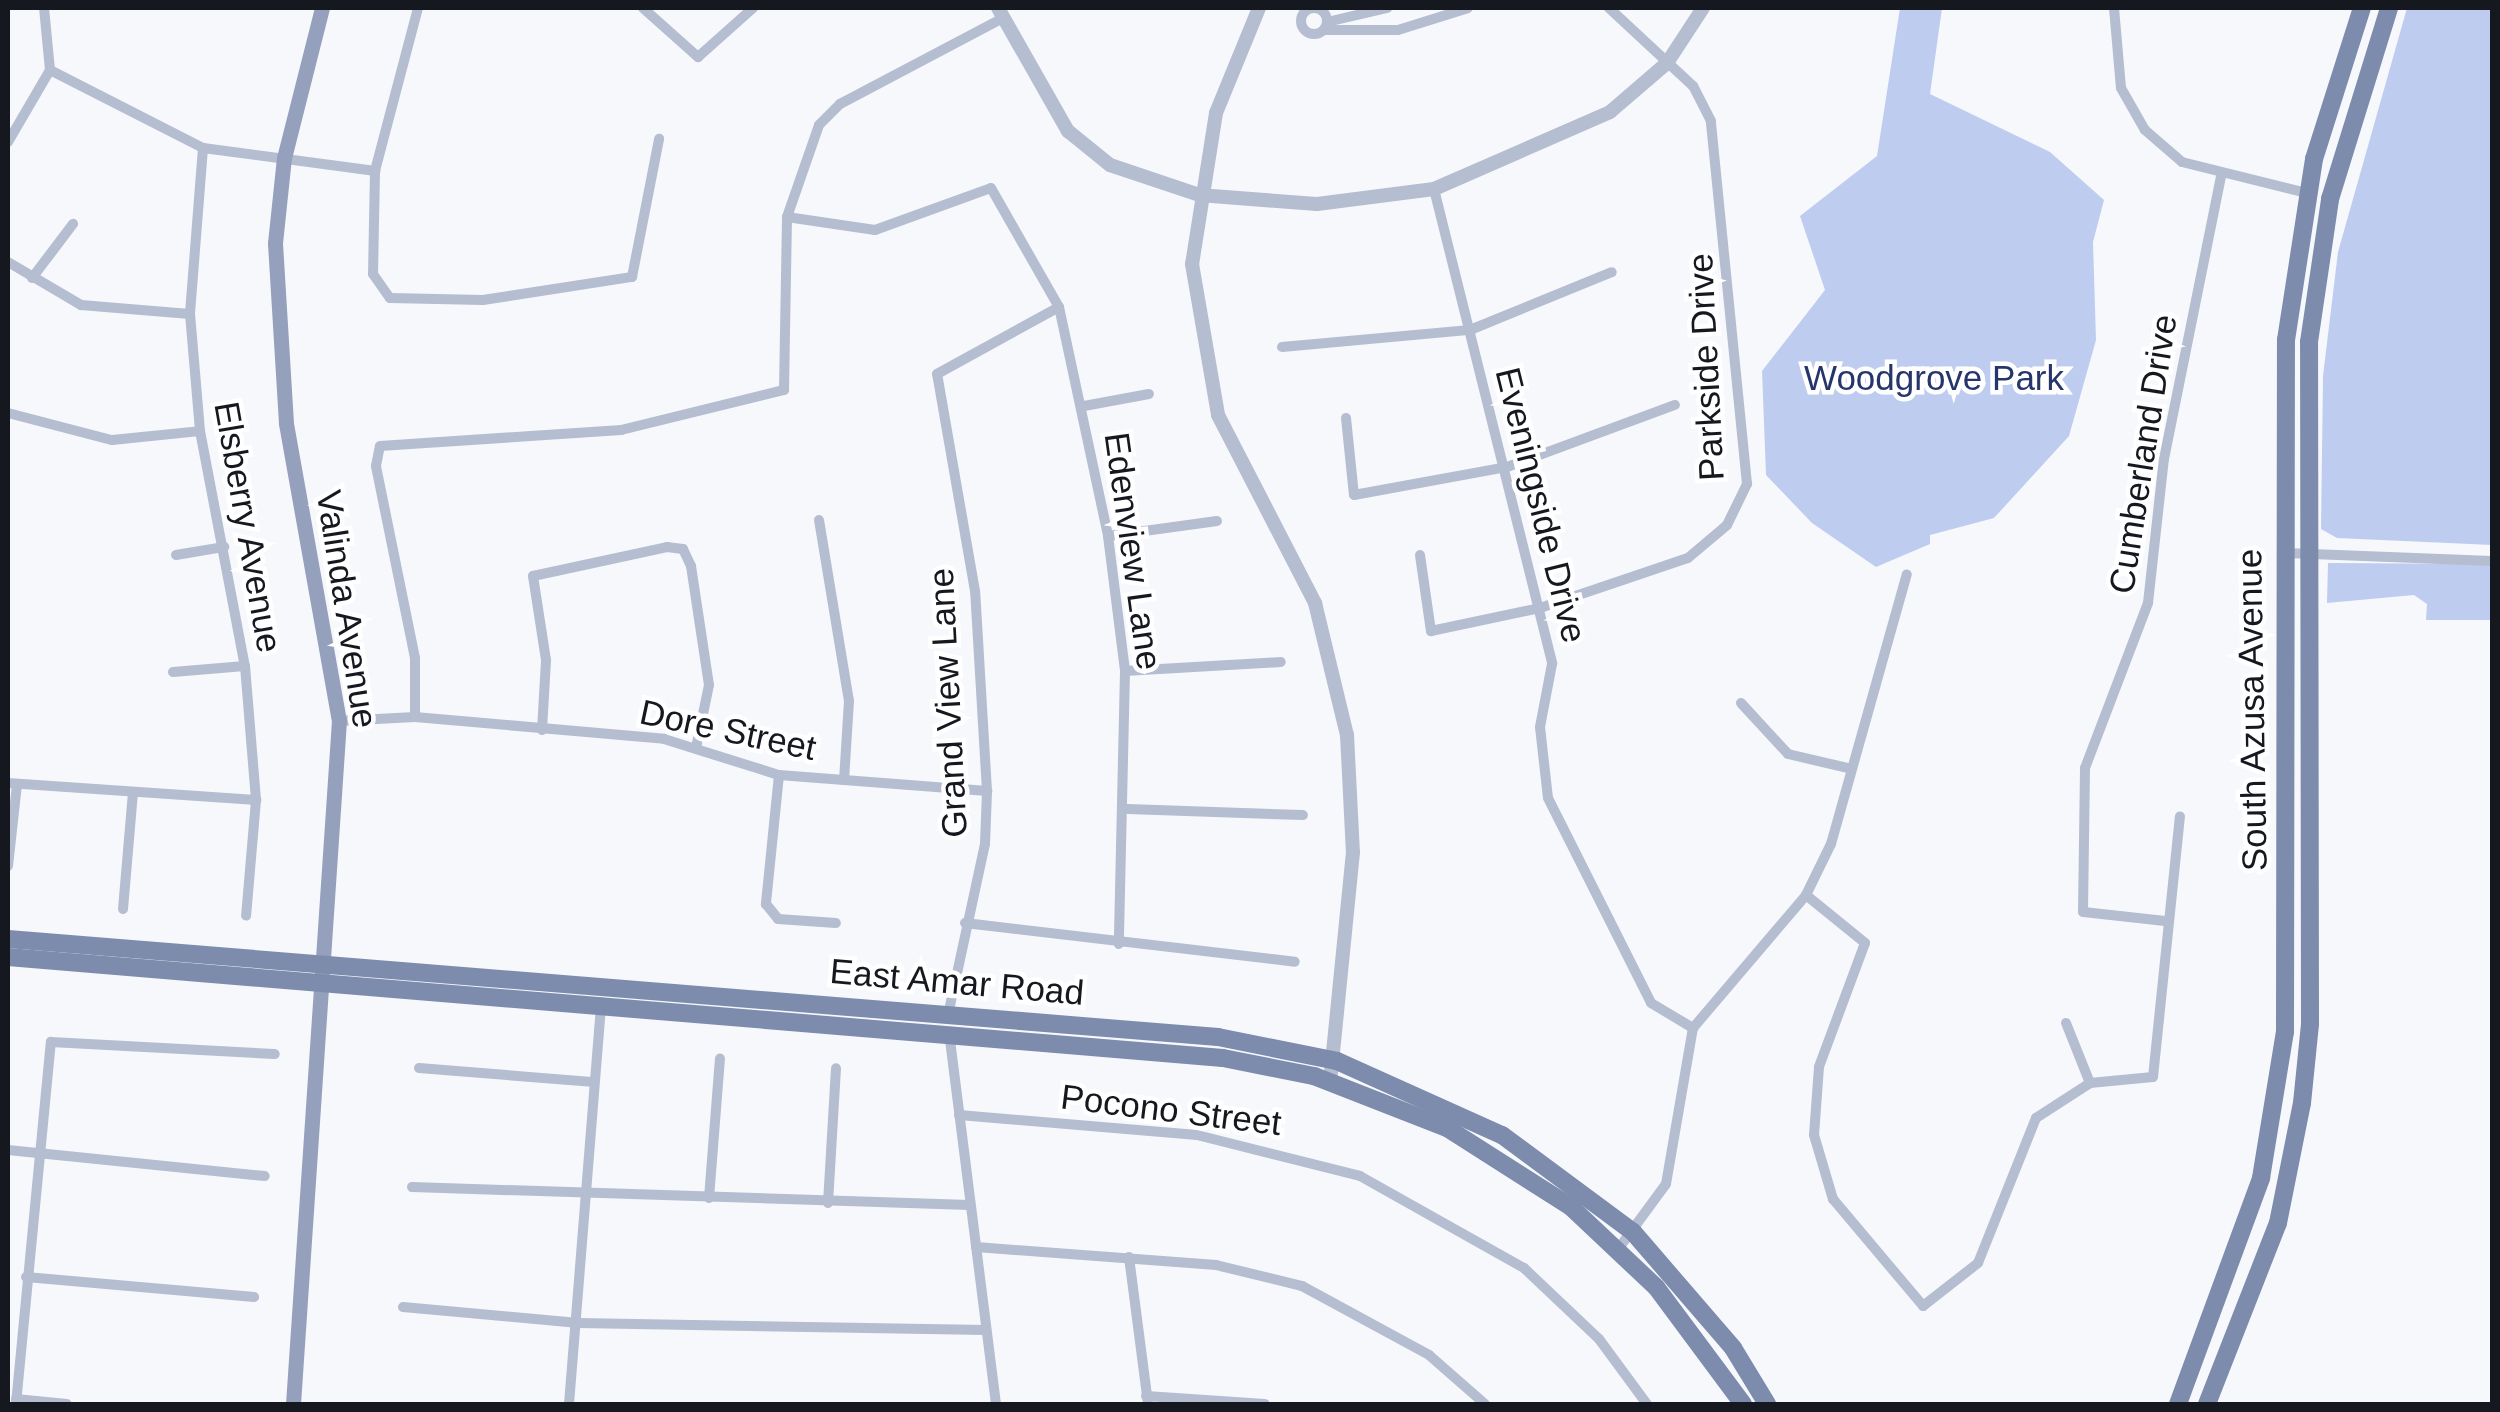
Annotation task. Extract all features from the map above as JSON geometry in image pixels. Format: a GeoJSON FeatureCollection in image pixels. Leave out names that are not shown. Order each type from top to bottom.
{"type":"FeatureCollection","features":[{"type":"Feature","properties":{"kind":"main road","name":"Valinda Avenue"},"geometry":{"type":"LineString","coordinates":[[293,1404],[327,974],[339,721],[275,321],[284,158],[322,8]]}},
{"type":"Feature","properties":{"kind":"main road","name":"South Azusa Avenue"},"geometry":{"type":"LineString","coordinates":[[2178,1404],[2262,1178],[2285,1032],[2283,377],[2306,193],[2362,8]]}},
{"type":"Feature","properties":{"kind":"main road","name":"South Azusa Avenue"},"geometry":{"type":"LineString","coordinates":[[2207,1404],[2278,1222],[2302,1103],[2310,1024],[2306,407],[2318,263],[2390,8]]}},
{"type":"Feature","properties":{"kind":"main road","name":"East Amar Road"},"geometry":{"type":"LineString","coordinates":[[8,939],[600,1006],[1223,1058],[1330,1082],[1486,1150],[1618,1248],[1743,1404]]}},
{"type":"Feature","properties":{"kind":"main road","name":"East Amar Road"},"geometry":{"type":"LineString","coordinates":[[8,957],[602,986],[1218,1037],[1337,1061],[1502,1135],[1633,1232],[1733,1348],[1767,1404]]}},
{"type":"Feature","properties":{"kind":"street"},"geometry":{"type":"LineString","coordinates":[[8,142],[50,70],[44,8]]}},
{"type":"Feature","properties":{"kind":"street"},"geometry":{"type":"LineString","coordinates":[[418,8],[375,171],[378,291],[482,300],[632,277],[659,139]]}},
{"type":"Feature","properties":{"kind":"street"},"geometry":{"type":"LineString","coordinates":[[643,8],[698,58],[753,8]]}},
{"type":"Feature","properties":{"kind":"street"},"geometry":{"type":"LineString","coordinates":[[1260,8],[1220,102],[1199,195],[1192,264],[1218,414],[1315,603],[1347,734],[1353,852],[1337,1061],[1330,1082]]}},
{"type":"Feature","properties":{"kind":"street"},"geometry":{"type":"LineString","coordinates":[[1325,26],[1317,8],[1303,26],[1398,30],[1468,8]]}},
{"type":"Feature","properties":{"kind":"street"},"geometry":{"type":"LineString","coordinates":[[1325,26],[1387,8]]}},
{"type":"Feature","properties":{"kind":"street","name":"Parkside Drive"},"geometry":{"type":"LineString","coordinates":[[1420,555],[1431,631],[1540,608],[1688,558],[1727,525],[1747,484],[1719,157],[1693,86],[1608,8]]}},
{"type":"Feature","properties":{"kind":"street"},"geometry":{"type":"LineString","coordinates":[[415,717],[415,658],[380,446],[622,430],[784,390],[787,217],[807,148],[840,104],[1001,11],[1068,131],[1110,166],[1199,195],[1318,204],[1434,189],[1610,112],[1668,63],[1703,8]]}},
{"type":"Feature","properties":{"kind":"street"},"geometry":{"type":"LineString","coordinates":[[2114,8],[2121,88],[2146,130],[2182,162],[2221,176],[2306,193]]}},
{"type":"Feature","properties":{"kind":"street"},"geometry":{"type":"LineString","coordinates":[[50,70],[203,148],[375,171]]}},
{"type":"Feature","properties":{"kind":"street","name":"Elsberry Avenue"},"geometry":{"type":"LineString","coordinates":[[203,148],[190,314],[200,431],[245,666],[256,800],[246,916]]}},
{"type":"Feature","properties":{"kind":"street","name":"Cumberland Drive"},"geometry":{"type":"LineString","coordinates":[[2165,921],[2083,912],[2085,768],[2148,603],[2164,459],[2221,176]]}},
{"type":"Feature","properties":{"kind":"street","name":"Edenview Lane"},"geometry":{"type":"LineString","coordinates":[[787,217],[874,230],[991,188],[1059,307],[1084,406],[1108,536],[1125,671],[1128,809],[1119,944]]}},
{"type":"Feature","properties":{"kind":"street","name":"Eveningside Drive"},"geometry":{"type":"LineString","coordinates":[[1434,189],[1552,664],[1540,757],[1548,798],[1650,1002],[1693,1028]]}},
{"type":"Feature","properties":{"kind":"street"},"geometry":{"type":"LineString","coordinates":[[32,278],[73,224]]}},
{"type":"Feature","properties":{"kind":"street"},"geometry":{"type":"LineString","coordinates":[[8,262],[81,305],[190,314]]}},
{"type":"Feature","properties":{"kind":"street"},"geometry":{"type":"LineString","coordinates":[[1282,347],[1470,330],[1612,272]]}},
{"type":"Feature","properties":{"kind":"street","name":"Grand View Lane"},"geometry":{"type":"LineString","coordinates":[[996,1404],[948,1014],[985,844],[987,791],[975,591],[937,374],[1059,307]]}},
{"type":"Feature","properties":{"kind":"street"},"geometry":{"type":"LineString","coordinates":[[1084,406],[1149,394]]}},
{"type":"Feature","properties":{"kind":"street"},"geometry":{"type":"LineString","coordinates":[[1346,418],[1350,494],[1506,467],[1675,405]]}},
{"type":"Feature","properties":{"kind":"street"},"geometry":{"type":"LineString","coordinates":[[8,413],[112,440],[200,431]]}},
{"type":"Feature","properties":{"kind":"street"},"geometry":{"type":"LineString","coordinates":[[819,520],[849,702],[844,780]]}},
{"type":"Feature","properties":{"kind":"street"},"geometry":{"type":"LineString","coordinates":[[1108,536],[1217,521]]}},
{"type":"Feature","properties":{"kind":"street"},"geometry":{"type":"LineString","coordinates":[[176,555],[224,547]]}},
{"type":"Feature","properties":{"kind":"street"},"geometry":{"type":"LineString","coordinates":[[542,730],[546,660],[534,576],[683,550],[709,685],[696,748]]}},
{"type":"Feature","properties":{"kind":"street"},"geometry":{"type":"LineString","coordinates":[[2283,553],[2492,561]]}},
{"type":"Feature","properties":{"kind":"street"},"geometry":{"type":"LineString","coordinates":[[1618,1248],[1666,1184],[1693,1028],[1806,894],[1831,844],[1848,768],[1906,574]]}},
{"type":"Feature","properties":{"kind":"street"},"geometry":{"type":"LineString","coordinates":[[1125,671],[1281,662]]}},
{"type":"Feature","properties":{"kind":"street"},"geometry":{"type":"LineString","coordinates":[[172,672],[245,666]]}},
{"type":"Feature","properties":{"kind":"street"},"geometry":{"type":"LineString","coordinates":[[1741,703],[1788,754],[1848,768]]}},
{"type":"Feature","properties":{"kind":"street","name":"Dore Street"},"geometry":{"type":"LineString","coordinates":[[339,721],[415,717],[542,730],[696,748],[778,774],[987,791]]}},
{"type":"Feature","properties":{"kind":"street"},"geometry":{"type":"LineString","coordinates":[[778,774],[766,904],[778,918],[836,922]]}},
{"type":"Feature","properties":{"kind":"street"},"geometry":{"type":"LineString","coordinates":[[8,866],[12,784],[256,800]]}},
{"type":"Feature","properties":{"kind":"street"},"geometry":{"type":"LineString","coordinates":[[123,909],[133,792]]}},
{"type":"Feature","properties":{"kind":"street"},"geometry":{"type":"LineString","coordinates":[[1128,809],[1303,814]]}},
{"type":"Feature","properties":{"kind":"street"},"geometry":{"type":"LineString","coordinates":[[1806,894],[1865,943],[1818,1067],[1814,1135],[1833,1199],[1923,1306],[1978,1263],[2036,1118],[2090,1083],[2152,1077],[2165,921],[2180,816]]}},
{"type":"Feature","properties":{"kind":"street"},"geometry":{"type":"LineString","coordinates":[[965,923],[1295,962]]}},
{"type":"Feature","properties":{"kind":"street"},"geometry":{"type":"LineString","coordinates":[[570,1404],[602,986]]}},
{"type":"Feature","properties":{"kind":"street"},"geometry":{"type":"LineString","coordinates":[[2066,1022],[2090,1083]]}},
{"type":"Feature","properties":{"kind":"street"},"geometry":{"type":"LineString","coordinates":[[67,1404],[16,1402],[37,1153],[51,1042],[275,1054]]}},
{"type":"Feature","properties":{"kind":"street"},"geometry":{"type":"LineString","coordinates":[[710,1198],[720,1058]]}},
{"type":"Feature","properties":{"kind":"street"},"geometry":{"type":"LineString","coordinates":[[419,1068],[594,1082]]}},
{"type":"Feature","properties":{"kind":"street"},"geometry":{"type":"LineString","coordinates":[[828,1203],[836,1068]]}},
{"type":"Feature","properties":{"kind":"street","name":"Pocono Street"},"geometry":{"type":"LineString","coordinates":[[960,1115],[1197,1135],[1360,1176],[1524,1268],[1599,1339],[1647,1404]]}},
{"type":"Feature","properties":{"kind":"street"},"geometry":{"type":"LineString","coordinates":[[8,1150],[264,1176]]}},
{"type":"Feature","properties":{"kind":"street"},"geometry":{"type":"LineString","coordinates":[[412,1187],[586,1197],[970,1205]]}},
{"type":"Feature","properties":{"kind":"street"},"geometry":{"type":"LineString","coordinates":[[976,1246],[1129,1257],[1302,1286],[1429,1354],[1485,1404]]}},
{"type":"Feature","properties":{"kind":"street"},"geometry":{"type":"LineString","coordinates":[[1129,1257],[1147,1400],[1266,1404]]}},
{"type":"Feature","properties":{"kind":"street"},"geometry":{"type":"LineString","coordinates":[[26,1277],[254,1297]]}},
{"type":"Feature","properties":{"kind":"street"},"geometry":{"type":"LineString","coordinates":[[403,1307],[578,1323],[986,1330]]}},
{"type":"Feature","properties":{"kind":"green space","name":"Woodgrove Park"},"geometry":{"type":"Polygon","coordinates":[[[1900,8],[1942,8],[1930,94],[2050,152],[2104,200],[2093,242],[2096,340],[2069,436],[1994,518],[1930,535],[1930,544],[1876,567],[1812,523],[1766,475],[1762,371],[1825,290],[1800,216],[1877,156],[1900,8]]]}},
{"type":"Feature","properties":{"kind":"green space"},"geometry":{"type":"Polygon","coordinates":[[[2407,8],[2492,8],[2492,545],[2337,538],[2321,529],[2323,376],[2338,252],[2407,8]]]}},
{"type":"Feature","properties":{"kind":"green space"},"geometry":{"type":"Polygon","coordinates":[[[2328,563],[2492,564],[2492,620],[2426,620],[2427,604],[2414,595],[2327,603],[2328,563]]]}}]}
